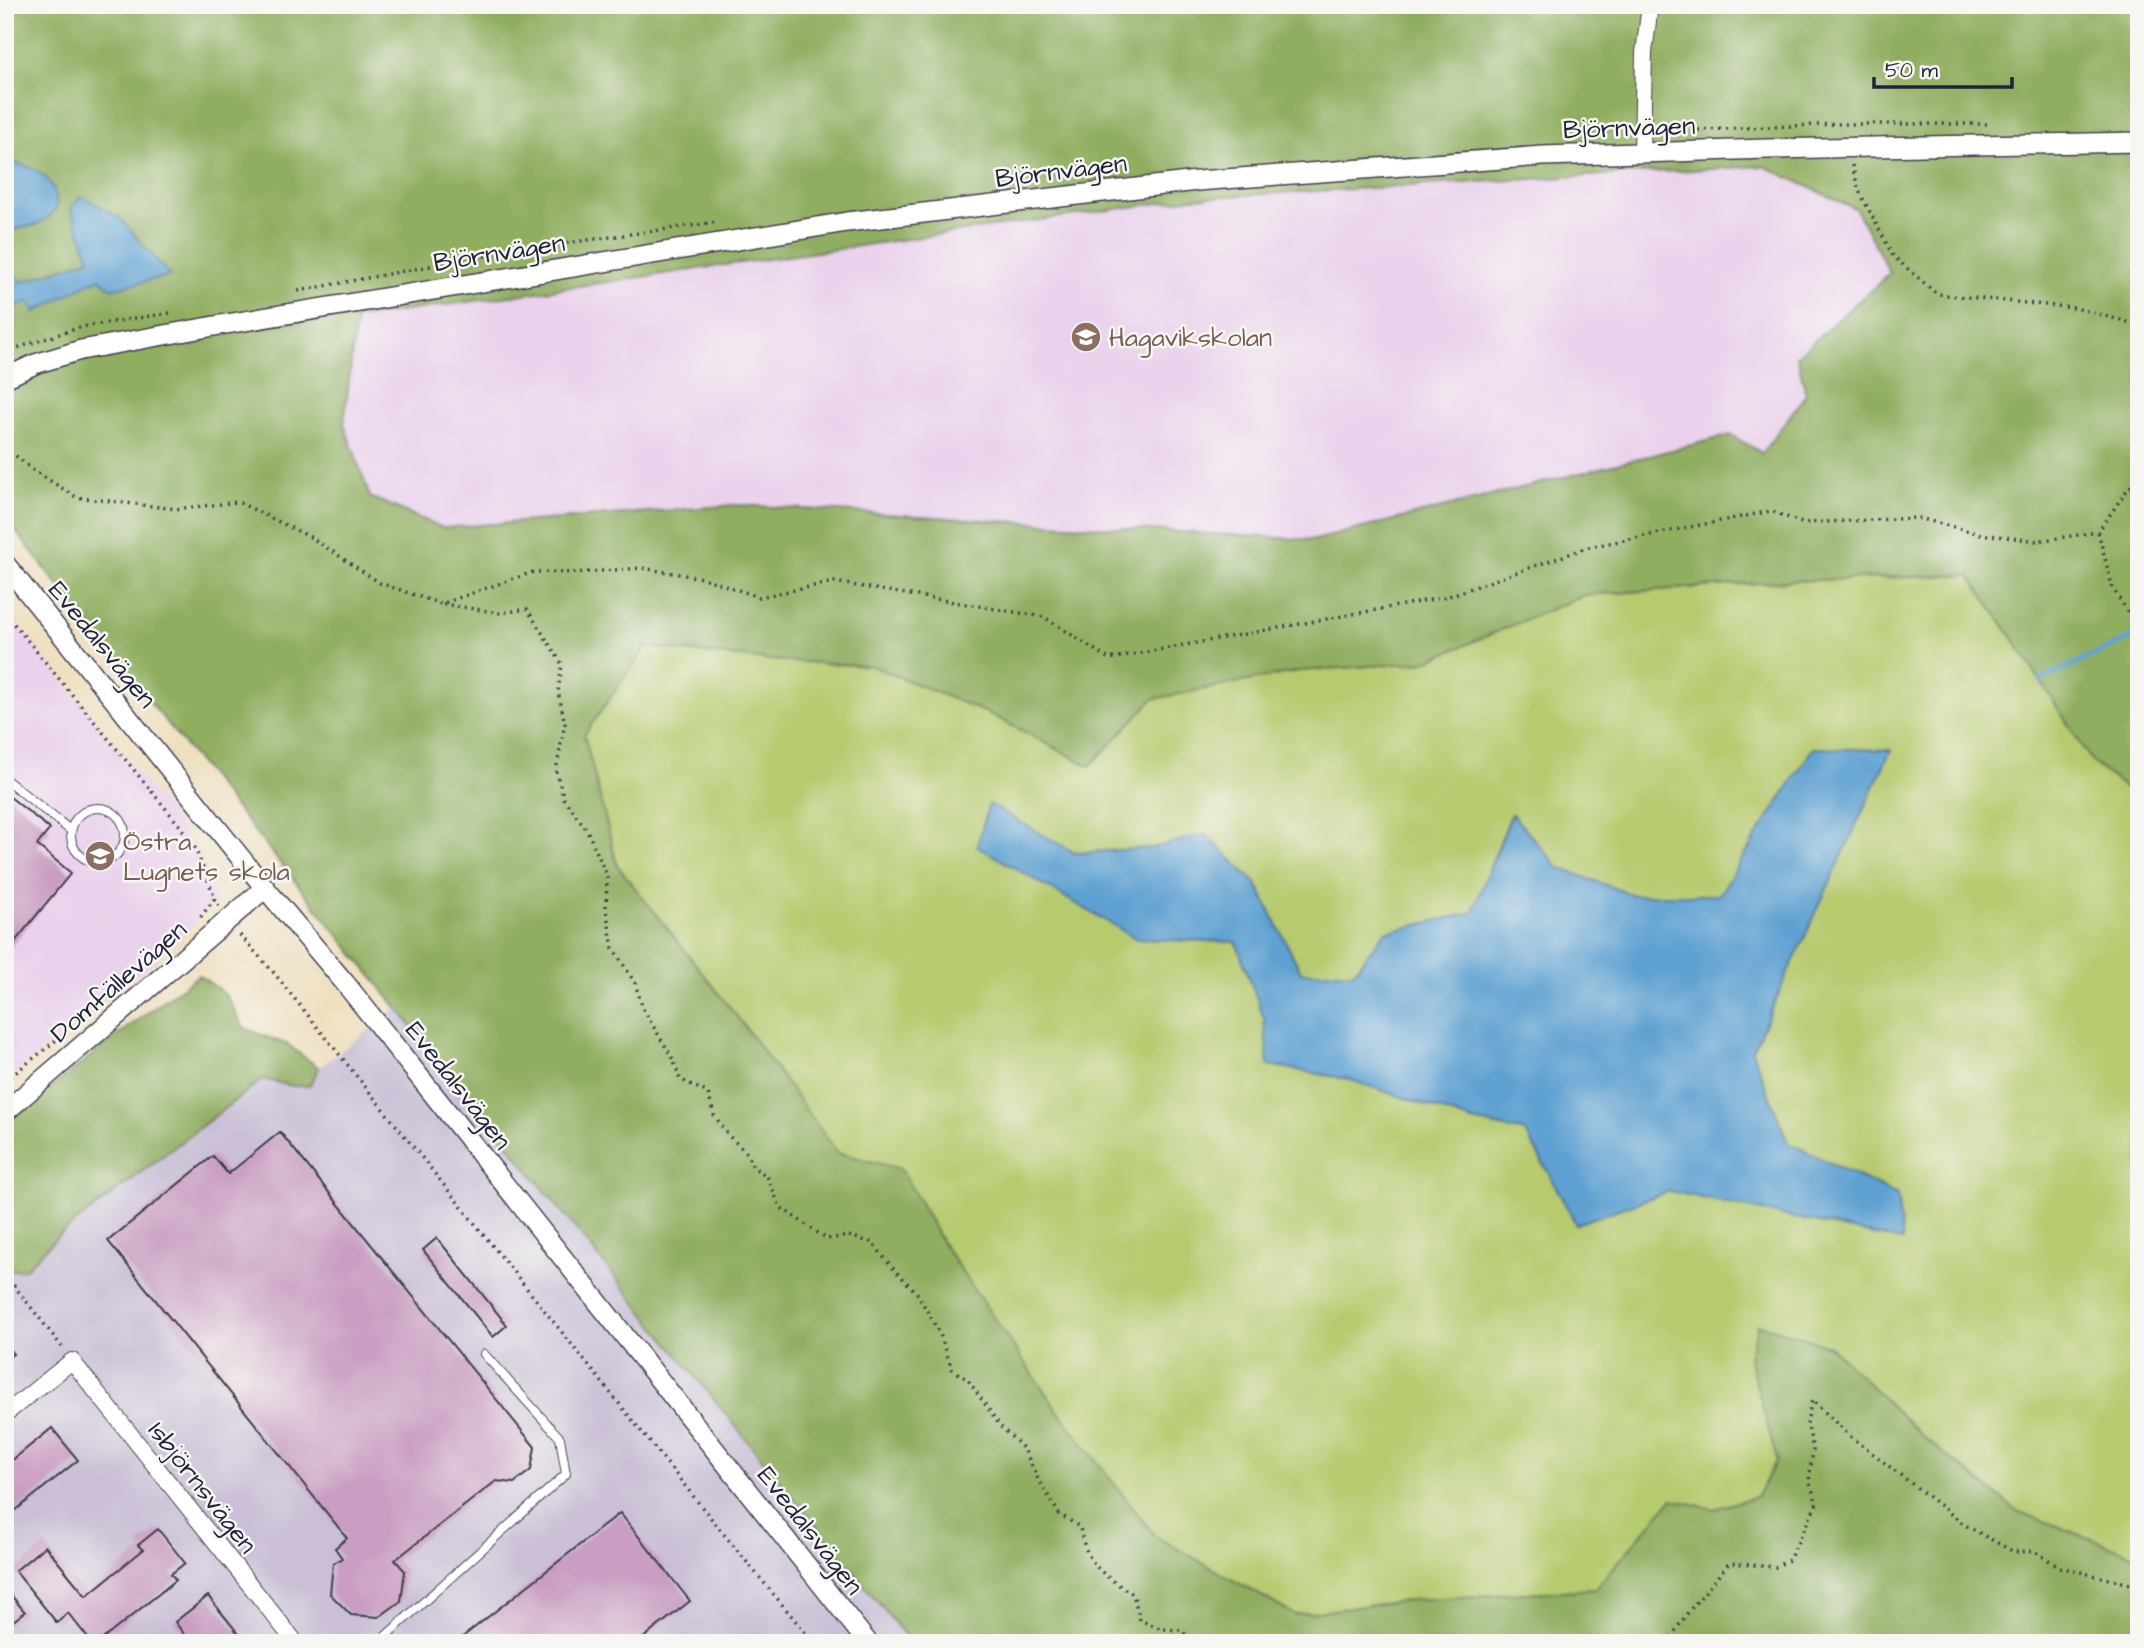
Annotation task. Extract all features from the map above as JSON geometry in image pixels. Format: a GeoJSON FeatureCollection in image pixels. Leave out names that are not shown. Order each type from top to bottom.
{"type":"FeatureCollection","features":[{"type":"Feature","properties":{"kind":"street"},"geometry":{"type":"LineString","coordinates":[[1642,153],[1644,54],[1650,5]]}},
{"type":"Feature","properties":{"kind":"street","name":"Björnvägen"},"geometry":{"type":"LineString","coordinates":[[5,378],[58,356],[232,323],[847,222],[1197,181],[1542,156],[2139,142]]}},
{"type":"Feature","properties":{"kind":"street","name":"Evedalsvägen"},"geometry":{"type":"LineString","coordinates":[[5,564],[265,888],[345,983],[867,1643]]}},
{"type":"Feature","properties":{"kind":"street","name":"Domfällevägen"},"geometry":{"type":"LineString","coordinates":[[5,1112],[265,888]]}},
{"type":"Feature","properties":{"kind":"street"},"geometry":{"type":"LineString","coordinates":[[5,1414],[72,1361]]}},
{"type":"Feature","properties":{"kind":"street","name":"Isbjörnsvägen"},"geometry":{"type":"LineString","coordinates":[[72,1361],[296,1643]]}},
{"type":"Feature","properties":{"kind":"lane"},"geometry":{"type":"LineString","coordinates":[[5,779],[71,830],[73,847],[78,854],[93,862],[110,860],[123,846],[125,837],[120,819],[105,808],[96,807],[78,815],[71,830]]}},
{"type":"Feature","properties":{"kind":"lane"},"geometry":{"type":"LineString","coordinates":[[378,1643],[566,1474],[560,1438],[484,1354]]}},
{"type":"Feature","properties":{"kind":"path"},"geometry":{"type":"LineString","coordinates":[[1851,124],[1852,165],[1859,191],[1893,256],[1937,294],[2075,308],[2139,325]]}},
{"type":"Feature","properties":{"kind":"path"},"geometry":{"type":"LineString","coordinates":[[5,447],[33,470],[76,497],[176,509],[238,502],[312,538],[380,583],[441,604],[500,613],[527,609],[562,664],[558,692],[565,723],[556,771],[561,790],[564,799],[587,830],[607,876],[606,909],[613,948],[635,983],[643,1009],[673,1059],[680,1079],[708,1093],[714,1115],[729,1136],[747,1153],[753,1167],[767,1176],[780,1207],[827,1239],[849,1236],[873,1243],[917,1293],[940,1334],[952,1369],[968,1380],[1001,1427],[1024,1449],[1059,1514],[1080,1527],[1083,1546],[1101,1573],[1133,1594],[1140,1620],[1162,1629],[1182,1630],[1192,1643]]}},
{"type":"Feature","properties":{"kind":"path"},"geometry":{"type":"LineString","coordinates":[[441,604],[533,572],[575,573],[642,568],[703,578],[759,597],[834,582],[1044,617],[1109,659],[1446,597],[1589,547],[1771,511],[1802,523],[1918,517],[1981,534],[2037,541],[2098,532],[2129,487],[2139,484]]}},
{"type":"Feature","properties":{"kind":"path"},"geometry":{"type":"LineString","coordinates":[[2098,532],[2113,589],[2136,622]]}},
{"type":"Feature","properties":{"kind":"path"},"geometry":{"type":"LineString","coordinates":[[5,613],[180,826],[195,848],[215,898],[228,921],[274,973],[814,1643]]}},
{"type":"Feature","properties":{"kind":"path"},"geometry":{"type":"LineString","coordinates":[[194,924],[215,898]]}},
{"type":"Feature","properties":{"kind":"path"},"geometry":{"type":"LineString","coordinates":[[5,1081],[68,1031]]}},
{"type":"Feature","properties":{"kind":"path"},"geometry":{"type":"LineString","coordinates":[[5,1274],[72,1361]]}},
{"type":"Feature","properties":{"kind":"path"},"geometry":{"type":"LineString","coordinates":[[1667,1643],[1689,1611],[1729,1563],[1775,1567],[1789,1560],[1817,1503],[1809,1480],[1813,1450],[1807,1422],[1812,1400],[1850,1436],[1965,1525],[2014,1552],[2035,1551],[2059,1567],[2139,1586]]}},
{"type":"Feature","properties":{"kind":"shaded area","name":"Hagavikskolan"},"geometry":{"type":"Polygon","coordinates":[[[1764,166],[1856,209],[1890,273],[1797,356],[1806,394],[1762,453],[1731,435],[1315,540],[737,505],[443,528],[370,497],[344,424],[356,318],[1194,198],[1764,166]]]}},
{"type":"Feature","properties":{"kind":"shaded area","name":"Östra Lugnets skola"},"geometry":{"type":"Polygon","coordinates":[[[5,609],[180,826],[215,898],[194,924],[152,964],[5,1081],[5,609]]]}},
{"type":"Feature","properties":{"kind":"shaded area"},"geometry":{"type":"Polygon","coordinates":[[[397,1008],[911,1643],[5,1643],[5,1271],[25,1269],[58,1236],[263,1079],[292,1086],[308,1086],[319,1068],[397,1008]]]}},
{"type":"Feature","properties":{"kind":"green space"},"geometry":{"type":"Polygon","coordinates":[[[5,5],[2139,5],[2139,798],[2093,763],[1969,575],[1788,581],[1585,595],[1424,662],[1299,671],[1153,699],[1090,766],[990,714],[872,666],[770,660],[646,647],[584,735],[617,865],[742,1023],[838,1153],[901,1169],[943,1244],[1057,1410],[1155,1536],[1295,1615],[1412,1600],[1595,1589],[1672,1499],[1715,1509],[1757,1496],[1777,1460],[1749,1358],[1758,1324],[1830,1346],[1924,1438],[2017,1511],[2139,1557],[2139,1643],[911,1643],[116,660],[5,517],[5,312],[28,301],[36,312],[99,277],[71,209],[91,259],[23,282],[5,270],[5,236],[10,231],[37,225],[14,163],[5,162],[5,5]],[[1764,166],[1194,198],[356,318],[344,424],[370,497],[443,528],[737,505],[1315,540],[1731,435],[1762,453],[1806,394],[1797,356],[1890,273],[1856,209],[1764,166]]]}},
{"type":"Feature","properties":{"kind":"green space"},"geometry":{"type":"Polygon","coordinates":[[[1969,575],[2093,763],[2139,798],[2139,1557],[2017,1511],[1924,1438],[1750,1358],[1777,1460],[1757,1496],[1715,1509],[1672,1500],[1595,1589],[1412,1600],[1294,1615],[1155,1536],[1057,1410],[943,1244],[901,1170],[838,1154],[742,1023],[617,865],[584,735],[646,647],[770,660],[872,666],[990,714],[1090,766],[1152,699],[1299,671],[1424,662],[1585,595],[1788,581],[1969,575]],[[1813,748],[1719,895],[1633,895],[1559,868],[1511,814],[1472,913],[1385,932],[1354,972],[1301,972],[1256,883],[1205,834],[1153,848],[1075,853],[989,805],[1137,939],[1236,942],[1264,1018],[1269,1065],[1348,1079],[1473,1121],[1526,1132],[1576,1224],[1670,1191],[1902,1241],[1897,1195],[1788,1143],[1752,1051],[1890,751],[1813,748]]]}},
{"type":"Feature","properties":{"kind":"green space"},"geometry":{"type":"Polygon","coordinates":[[[199,975],[225,994],[244,1028],[288,1045],[319,1068],[309,1086],[292,1086],[263,1079],[58,1236],[25,1269],[5,1271],[5,1125],[112,1039],[199,975]]]}},
{"type":"Feature","properties":{"kind":"water"},"geometry":{"type":"Polygon","coordinates":[[[5,162],[27,166],[46,178],[54,190],[57,207],[43,221],[11,231],[5,236],[5,162]]]}},
{"type":"Feature","properties":{"kind":"water"},"geometry":{"type":"Polygon","coordinates":[[[81,196],[120,218],[170,276],[112,289],[99,278],[35,312],[28,301],[5,312],[5,270],[23,282],[90,259],[71,209],[81,196]]]}},
{"type":"Feature","properties":{"kind":"water"},"geometry":{"type":"Polygon","coordinates":[[[1813,748],[1891,750],[1752,1051],[1788,1143],[1897,1195],[1903,1241],[1670,1191],[1576,1224],[1526,1132],[1473,1121],[1348,1079],[1268,1065],[1264,1018],[1236,942],[1137,939],[977,846],[989,804],[1075,853],[1153,848],[1205,834],[1256,883],[1301,972],[1354,972],[1385,932],[1472,913],[1512,814],[1559,868],[1633,895],[1719,895],[1813,748]]]}},
{"type":"Feature","properties":{"kind":"building"},"geometry":{"type":"Polygon","coordinates":[[[5,793],[50,829],[37,845],[71,873],[5,954],[5,793]]]}},
{"type":"Feature","properties":{"kind":"building"},"geometry":{"type":"Polygon","coordinates":[[[280,1132],[535,1447],[531,1470],[514,1483],[496,1481],[395,1560],[405,1571],[401,1601],[379,1617],[351,1615],[330,1594],[333,1564],[342,1558],[335,1548],[347,1538],[108,1241],[213,1156],[228,1174],[280,1132]]]}},
{"type":"Feature","properties":{"kind":"building"},"geometry":{"type":"Polygon","coordinates":[[[437,1238],[507,1325],[493,1337],[423,1250],[437,1238]]]}},
{"type":"Feature","properties":{"kind":"building"},"geometry":{"type":"Polygon","coordinates":[[[5,1344],[13,1354],[5,1360],[5,1344]]]}},
{"type":"Feature","properties":{"kind":"building"},"geometry":{"type":"Polygon","coordinates":[[[52,1428],[78,1460],[5,1519],[5,1466],[52,1428]]]}},
{"type":"Feature","properties":{"kind":"building"},"geometry":{"type":"Polygon","coordinates":[[[620,1513],[690,1601],[637,1643],[464,1643],[460,1639],[620,1513]]]}},
{"type":"Feature","properties":{"kind":"building"},"geometry":{"type":"Polygon","coordinates":[[[158,1529],[185,1563],[171,1574],[176,1580],[98,1643],[92,1643],[68,1613],[57,1623],[15,1571],[45,1546],[86,1596],[143,1550],[138,1545],[158,1529]]]}},
{"type":"Feature","properties":{"kind":"building"},"geometry":{"type":"Polygon","coordinates":[[[5,1588],[25,1612],[5,1627],[5,1588]]]}},
{"type":"Feature","properties":{"kind":"building"},"geometry":{"type":"Polygon","coordinates":[[[208,1596],[246,1643],[191,1643],[175,1622],[208,1596]]]}},
{"type":"Feature","properties":{"kind":"waterway"},"geometry":{"type":"LineString","coordinates":[[2040,680],[2139,634]]}},
{"type":"Feature","properties":{"kind":"place","name":"Hagavikskolan"},"geometry":{"type":"Point","coordinates":[1086,337]}},
{"type":"Feature","properties":{"kind":"place","name":"Östra Lugnets skola"},"geometry":{"type":"Point","coordinates":[100,856]}}]}
